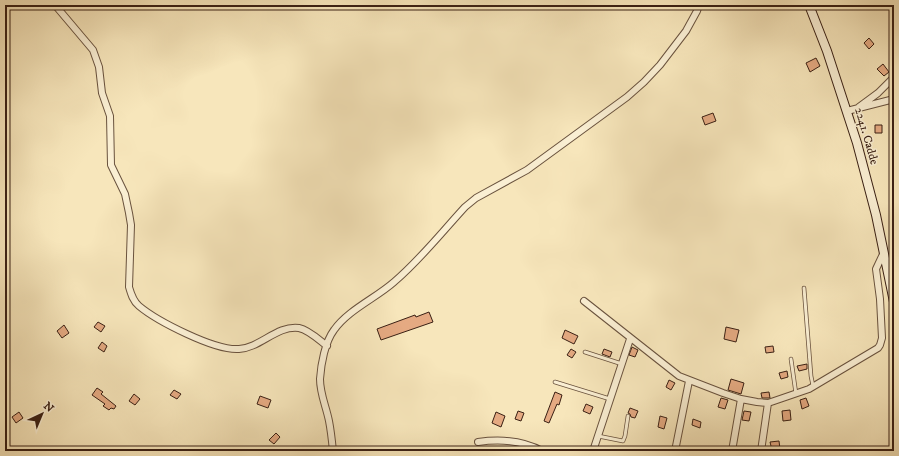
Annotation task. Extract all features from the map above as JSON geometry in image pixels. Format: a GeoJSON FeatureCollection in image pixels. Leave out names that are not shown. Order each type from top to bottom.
{"type":"FeatureCollection","features":[{"type":"Feature","properties":{"kind":"street"},"geometry":{"type":"LineString","coordinates":[[55,5],[93,50],[99,67],[102,93],[110,116],[111,165],[125,194],[130,213],[129,287],[135,302],[168,324],[209,344],[226,349],[240,350],[279,332],[292,328],[304,330],[327,346]]}},
{"type":"Feature","properties":{"kind":"street"},"geometry":{"type":"LineString","coordinates":[[333,451],[329,420],[321,395],[321,384],[324,357],[329,338],[335,329],[351,314],[393,284],[408,270],[465,207],[476,198],[527,170],[627,97],[644,82],[660,65],[686,32],[699,5]]}},
{"type":"Feature","properties":{"kind":"street","name":"2241. Cadde"},"geometry":{"type":"LineString","coordinates":[[809,5],[825,45],[870,188],[894,302]]}},
{"type":"Feature","properties":{"kind":"street"},"geometry":{"type":"LineString","coordinates":[[858,108],[894,77]]}},
{"type":"Feature","properties":{"kind":"street"},"geometry":{"type":"LineString","coordinates":[[847,111],[894,100]]}},
{"type":"Feature","properties":{"kind":"street"},"geometry":{"type":"LineString","coordinates":[[584,301],[673,373],[689,381],[741,399],[768,403],[813,387],[872,352],[880,345],[882,338],[880,299],[876,269],[884,252]]}},
{"type":"Feature","properties":{"kind":"street"},"geometry":{"type":"LineString","coordinates":[[593,451],[630,339]]}},
{"type":"Feature","properties":{"kind":"street"},"geometry":{"type":"LineString","coordinates":[[675,451],[689,381]]}},
{"type":"Feature","properties":{"kind":"street"},"geometry":{"type":"LineString","coordinates":[[732,451],[741,399]]}},
{"type":"Feature","properties":{"kind":"street"},"geometry":{"type":"LineString","coordinates":[[761,451],[768,403]]}},
{"type":"Feature","properties":{"kind":"street"},"geometry":{"type":"LineString","coordinates":[[478,442],[508,440],[542,451]]}},
{"type":"Feature","properties":{"kind":"lane"},"geometry":{"type":"LineString","coordinates":[[804,288],[813,387]]}},
{"type":"Feature","properties":{"kind":"lane"},"geometry":{"type":"LineString","coordinates":[[585,352],[622,364]]}},
{"type":"Feature","properties":{"kind":"lane"},"geometry":{"type":"LineString","coordinates":[[790,358],[796,394]]}},
{"type":"Feature","properties":{"kind":"lane"},"geometry":{"type":"LineString","coordinates":[[555,382],[610,399]]}},
{"type":"Feature","properties":{"kind":"lane"},"geometry":{"type":"LineString","coordinates":[[598,436],[624,440],[626,436],[628,416]]}},
{"type":"Feature","properties":{"kind":"building"},"geometry":{"type":"Polygon","coordinates":[[[869,38],[874,44],[869,49],[864,43],[869,38]]]}},
{"type":"Feature","properties":{"kind":"building"},"geometry":{"type":"Polygon","coordinates":[[[816,58],[820,66],[810,72],[806,63],[816,58]]]}},
{"type":"Feature","properties":{"kind":"building"},"geometry":{"type":"Polygon","coordinates":[[[883,64],[889,72],[884,76],[877,69],[883,64]]]}},
{"type":"Feature","properties":{"kind":"building"},"geometry":{"type":"Polygon","coordinates":[[[713,113],[716,121],[705,125],[702,117],[713,113]]]}},
{"type":"Feature","properties":{"kind":"building"},"geometry":{"type":"Polygon","coordinates":[[[875,125],[882,125],[882,133],[875,133],[875,125]]]}},
{"type":"Feature","properties":{"kind":"building"},"geometry":{"type":"Polygon","coordinates":[[[429,312],[433,322],[381,340],[377,329],[415,315],[416,317],[429,312]]]}},
{"type":"Feature","properties":{"kind":"building"},"geometry":{"type":"Polygon","coordinates":[[[98,322],[105,326],[101,332],[94,327],[98,322]]]}},
{"type":"Feature","properties":{"kind":"building"},"geometry":{"type":"Polygon","coordinates":[[[64,325],[69,333],[62,338],[57,331],[64,325]]]}},
{"type":"Feature","properties":{"kind":"building"},"geometry":{"type":"Polygon","coordinates":[[[726,327],[739,330],[736,342],[724,339],[726,327]]]}},
{"type":"Feature","properties":{"kind":"building"},"geometry":{"type":"Polygon","coordinates":[[[565,330],[578,336],[574,344],[562,338],[565,330]]]}},
{"type":"Feature","properties":{"kind":"building"},"geometry":{"type":"Polygon","coordinates":[[[102,342],[107,346],[104,352],[98,348],[102,342]]]}},
{"type":"Feature","properties":{"kind":"building"},"geometry":{"type":"Polygon","coordinates":[[[773,346],[774,352],[766,353],[765,347],[773,346]]]}},
{"type":"Feature","properties":{"kind":"building"},"geometry":{"type":"Polygon","coordinates":[[[632,347],[638,350],[635,357],[629,355],[632,347]]]}},
{"type":"Feature","properties":{"kind":"building"},"geometry":{"type":"Polygon","coordinates":[[[571,349],[576,352],[572,358],[567,355],[571,349]]]}},
{"type":"Feature","properties":{"kind":"building"},"geometry":{"type":"Polygon","coordinates":[[[604,349],[612,352],[610,357],[602,354],[604,349]]]}},
{"type":"Feature","properties":{"kind":"building"},"geometry":{"type":"Polygon","coordinates":[[[807,364],[807,369],[799,371],[797,366],[807,364]]]}},
{"type":"Feature","properties":{"kind":"building"},"geometry":{"type":"Polygon","coordinates":[[[787,371],[788,377],[781,379],[779,373],[787,371]]]}},
{"type":"Feature","properties":{"kind":"building"},"geometry":{"type":"Polygon","coordinates":[[[731,379],[744,383],[741,394],[728,390],[731,379]]]}},
{"type":"Feature","properties":{"kind":"building"},"geometry":{"type":"Polygon","coordinates":[[[669,380],[675,383],[671,390],[666,387],[669,380]]]}},
{"type":"Feature","properties":{"kind":"building"},"geometry":{"type":"Polygon","coordinates":[[[97,388],[103,392],[101,394],[116,406],[114,409],[111,408],[109,410],[103,406],[105,404],[92,395],[97,388]]]}},
{"type":"Feature","properties":{"kind":"building"},"geometry":{"type":"Polygon","coordinates":[[[174,390],[181,394],[177,399],[170,395],[174,390]]]}},
{"type":"Feature","properties":{"kind":"building"},"geometry":{"type":"Polygon","coordinates":[[[555,392],[562,395],[559,405],[557,404],[549,423],[544,421],[555,392]]]}},
{"type":"Feature","properties":{"kind":"building"},"geometry":{"type":"Polygon","coordinates":[[[769,392],[770,398],[762,398],[761,393],[769,392]]]}},
{"type":"Feature","properties":{"kind":"building"},"geometry":{"type":"Polygon","coordinates":[[[134,394],[140,399],[135,405],[129,401],[134,394]]]}},
{"type":"Feature","properties":{"kind":"building"},"geometry":{"type":"Polygon","coordinates":[[[260,396],[271,400],[268,408],[257,404],[260,396]]]}},
{"type":"Feature","properties":{"kind":"building"},"geometry":{"type":"Polygon","coordinates":[[[721,398],[728,400],[725,409],[718,407],[721,398]]]}},
{"type":"Feature","properties":{"kind":"building"},"geometry":{"type":"Polygon","coordinates":[[[806,398],[809,406],[802,409],[800,400],[806,398]]]}},
{"type":"Feature","properties":{"kind":"building"},"geometry":{"type":"Polygon","coordinates":[[[586,404],[593,407],[590,414],[583,411],[586,404]]]}},
{"type":"Feature","properties":{"kind":"building"},"geometry":{"type":"Polygon","coordinates":[[[630,408],[638,411],[635,418],[631,417],[628,413],[630,408]]]}},
{"type":"Feature","properties":{"kind":"building"},"geometry":{"type":"Polygon","coordinates":[[[790,410],[791,420],[783,421],[782,411],[790,410]]]}},
{"type":"Feature","properties":{"kind":"building"},"geometry":{"type":"Polygon","coordinates":[[[518,411],[524,413],[521,421],[515,419],[518,411]]]}},
{"type":"Feature","properties":{"kind":"building"},"geometry":{"type":"Polygon","coordinates":[[[744,411],[751,412],[749,421],[742,420],[744,411]]]}},
{"type":"Feature","properties":{"kind":"building"},"geometry":{"type":"Polygon","coordinates":[[[19,412],[23,418],[16,423],[12,417],[19,412]]]}},
{"type":"Feature","properties":{"kind":"building"},"geometry":{"type":"Polygon","coordinates":[[[496,412],[505,416],[501,427],[492,423],[496,412]]]}},
{"type":"Feature","properties":{"kind":"building"},"geometry":{"type":"Polygon","coordinates":[[[660,416],[667,418],[664,429],[658,427],[660,416]]]}},
{"type":"Feature","properties":{"kind":"building"},"geometry":{"type":"Polygon","coordinates":[[[693,419],[701,422],[700,428],[692,425],[693,419]]]}},
{"type":"Feature","properties":{"kind":"building"},"geometry":{"type":"Polygon","coordinates":[[[276,433],[280,437],[274,444],[269,440],[276,433]]]}},
{"type":"Feature","properties":{"kind":"building"},"geometry":{"type":"Polygon","coordinates":[[[779,441],[780,449],[772,450],[770,442],[779,441]]]}}]}
